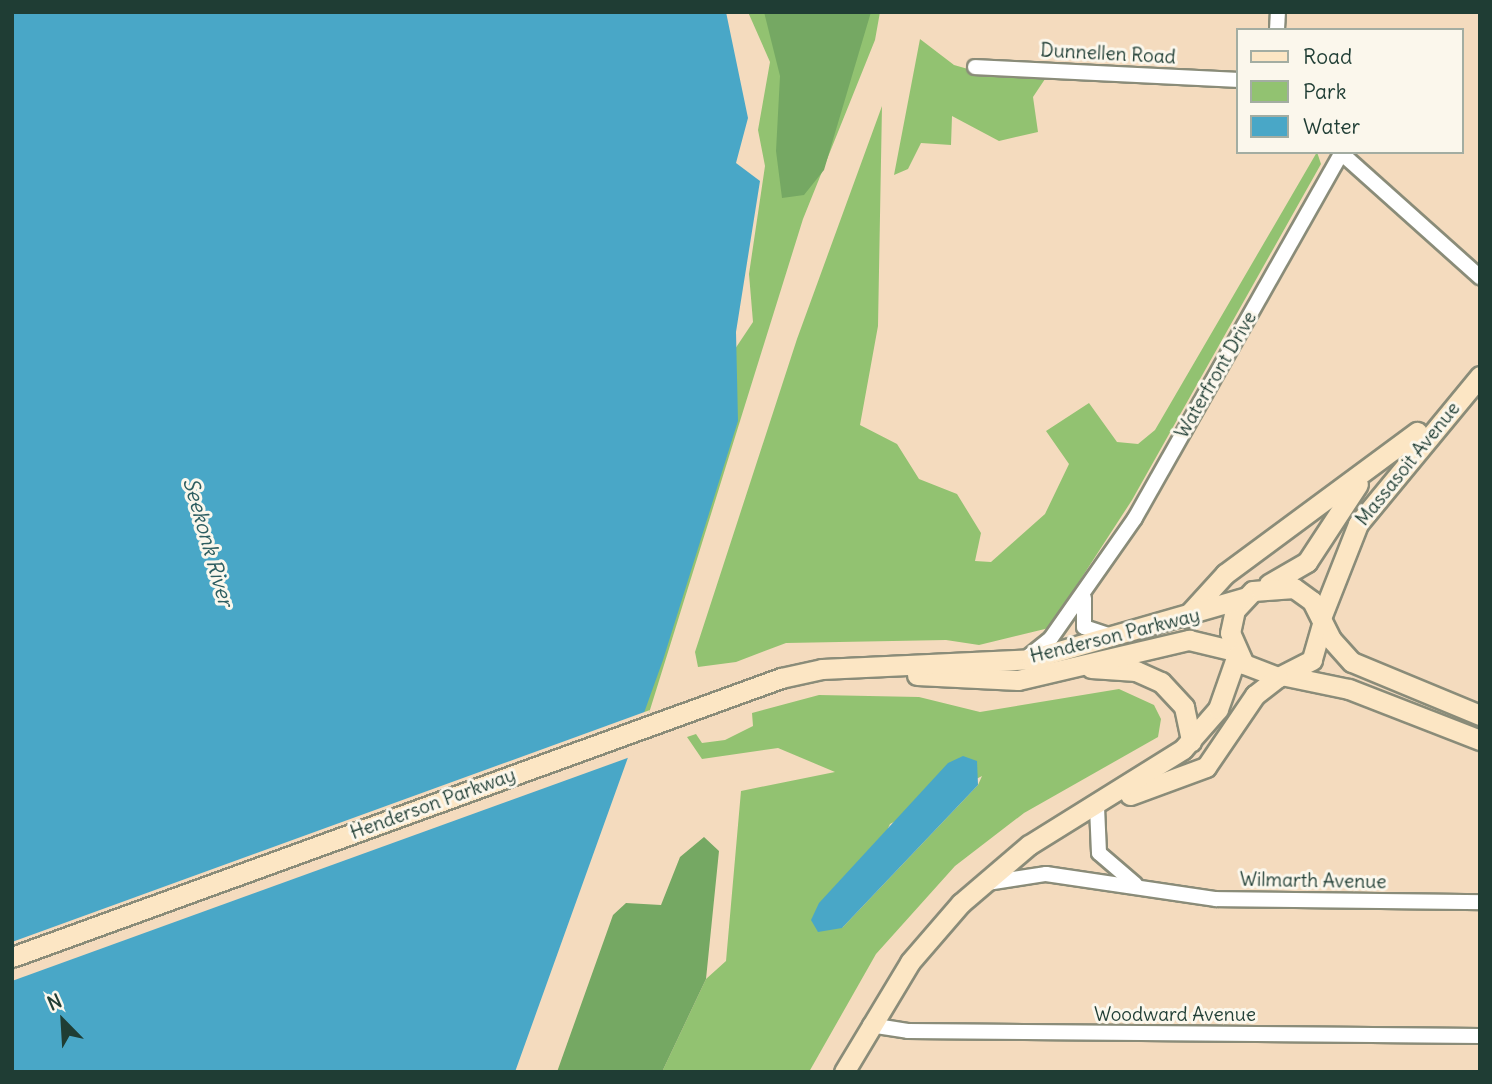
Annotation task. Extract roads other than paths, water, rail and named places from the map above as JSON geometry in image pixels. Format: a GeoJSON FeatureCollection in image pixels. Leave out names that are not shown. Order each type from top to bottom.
{"type":"FeatureCollection","features":[{"type":"Feature","properties":{"kind":"main road","name":"Massasoit Avenue"},"geometry":{"type":"LineString","coordinates":[[1264,586],[1307,562],[1353,490],[1474,383]]}},
{"type":"Feature","properties":{"kind":"main road","name":"Massasoit Avenue"},"geometry":{"type":"LineString","coordinates":[[1321,621],[1358,524],[1474,383]]}},
{"type":"Feature","properties":{"kind":"main road"},"geometry":{"type":"LineString","coordinates":[[1184,620],[1225,574],[1417,432]]}},
{"type":"Feature","properties":{"kind":"main road"},"geometry":{"type":"LineString","coordinates":[[1264,586],[1301,592],[1352,662],[1480,715]]}},
{"type":"Feature","properties":{"kind":"main road","name":"Henderson Parkway"},"geometry":{"type":"LineString","coordinates":[[12,957],[798,673],[857,667],[1022,660],[1114,634],[1184,620],[1244,598],[1264,586]]}},
{"type":"Feature","properties":{"kind":"main road","name":"Henderson Parkway"},"geometry":{"type":"LineString","coordinates":[[1236,653],[1231,625],[1244,598]]}},
{"type":"Feature","properties":{"kind":"main road"},"geometry":{"type":"LineString","coordinates":[[1097,807],[1206,767],[1255,695],[1312,660],[1321,621]]}},
{"type":"Feature","properties":{"kind":"main road","name":"Henderson Parkway"},"geometry":{"type":"LineString","coordinates":[[857,667],[992,682],[1069,670],[1188,640],[1236,653],[1256,672],[1349,689],[1480,740]]}},
{"type":"Feature","properties":{"kind":"main road"},"geometry":{"type":"LineString","coordinates":[[844,1072],[910,962],[979,886],[1041,837],[1097,807],[1191,741],[1218,709],[1236,653]]}},
{"type":"Feature","properties":{"kind":"main road"},"geometry":{"type":"LineString","coordinates":[[1069,670],[1125,669],[1161,682],[1184,707],[1191,741]]}},
{"type":"Feature","properties":{"kind":"street","name":"Dunnellen Road"},"geometry":{"type":"LineString","coordinates":[[975,67],[1236,80]]}},
{"type":"Feature","properties":{"kind":"street","name":"Waterfront Drive"},"geometry":{"type":"LineString","coordinates":[[1022,660],[1051,638],[1085,593],[1141,507],[1340,154]]}},
{"type":"Feature","properties":{"kind":"street"},"geometry":{"type":"LineString","coordinates":[[1342,154],[1480,277]]}},
{"type":"Feature","properties":{"kind":"street"},"geometry":{"type":"LineString","coordinates":[[1085,593],[1084,627],[1114,634]]}},
{"type":"Feature","properties":{"kind":"street","name":"Wilmarth Avenue"},"geometry":{"type":"LineString","coordinates":[[1097,807],[1099,853],[1146,889]]}},
{"type":"Feature","properties":{"kind":"street","name":"Wilmarth Avenue"},"geometry":{"type":"LineString","coordinates":[[979,886],[1046,874],[1216,899],[1480,902]]}},
{"type":"Feature","properties":{"kind":"street","name":"Woodward Avenue"},"geometry":{"type":"LineString","coordinates":[[870,1025],[908,1031],[1480,1036]]}},
{"type":"Feature","properties":{"kind":"water","name":"Seekonk River"},"geometry":{"type":"Polygon","coordinates":[[[12,12],[726,12],[748,118],[736,163],[760,181],[736,332],[738,421],[663,660],[515,1072],[12,1072],[12,12]]]}},
{"type":"Feature","properties":{"kind":"water"},"geometry":{"type":"Polygon","coordinates":[[[963,756],[977,761],[978,785],[842,928],[818,932],[811,920],[819,903],[948,763],[963,756]]]}}]}
